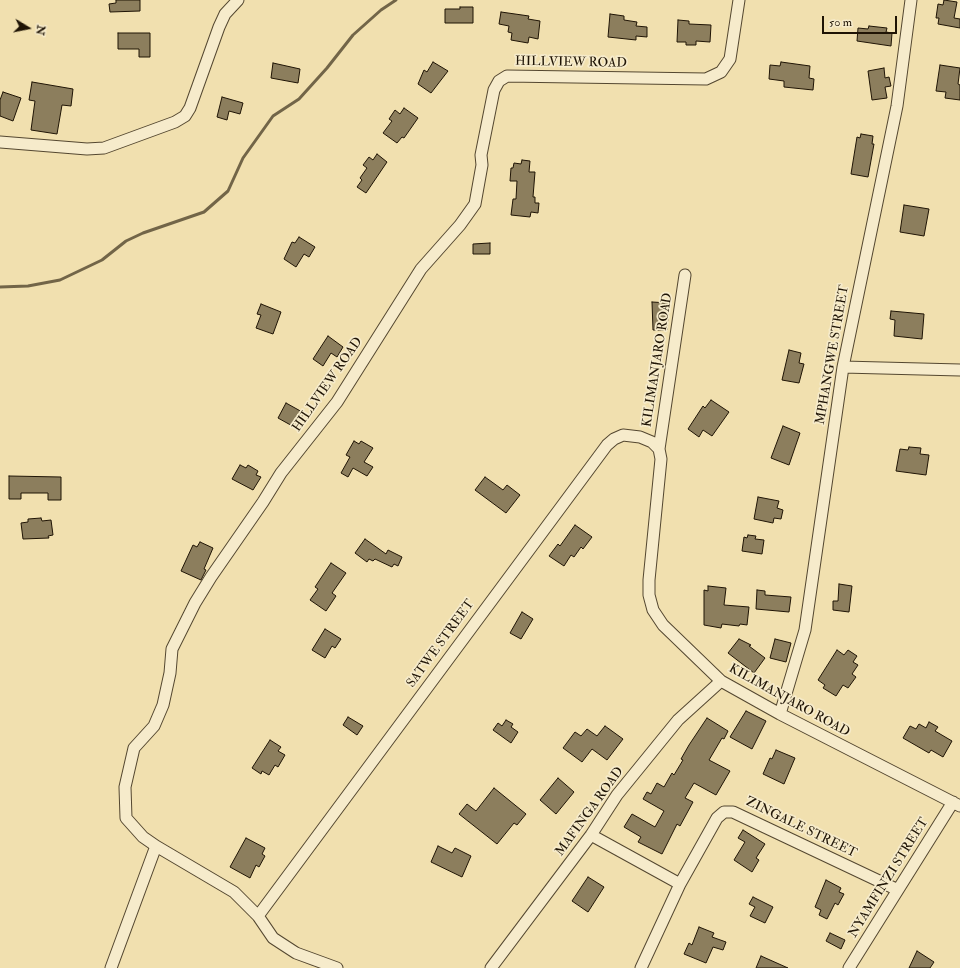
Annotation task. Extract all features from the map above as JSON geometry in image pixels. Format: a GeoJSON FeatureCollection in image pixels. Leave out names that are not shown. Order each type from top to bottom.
{"type":"FeatureCollection","features":[{"type":"Feature","properties":{"kind":"street"},"geometry":{"type":"LineString","coordinates":[[0,142],[87,149],[98,148],[175,122],[185,116],[190,108],[219,27],[225,14],[238,0]]}},
{"type":"Feature","properties":{"kind":"street","name":"HILLVIEW ROAD"},"geometry":{"type":"LineString","coordinates":[[156,846],[143,837],[126,818],[125,787],[134,748],[154,726],[163,705],[170,673],[172,649],[195,603],[211,577],[281,474],[337,402],[421,269],[460,225],[475,204],[482,165],[481,155],[493,97],[499,81],[507,76],[706,79],[721,72],[730,59],[739,0]]}},
{"type":"Feature","properties":{"kind":"street","name":"MPHANGWE STREET"},"geometry":{"type":"LineString","coordinates":[[780,714],[805,630],[843,367],[897,106],[910,0]]}},
{"type":"Feature","properties":{"kind":"street","name":"KILIMANJARO ROAD"},"geometry":{"type":"LineString","coordinates":[[685,275],[660,454],[649,580],[649,595],[653,610],[663,625],[721,680],[780,714],[956,804]]}},
{"type":"Feature","properties":{"kind":"street"},"geometry":{"type":"LineString","coordinates":[[843,367],[960,370]]}},
{"type":"Feature","properties":{"kind":"street","name":"SATWE STREET"},"geometry":{"type":"LineString","coordinates":[[258,916],[607,445],[614,439],[623,435],[640,437],[652,442],[660,454]]}},
{"type":"Feature","properties":{"kind":"street","name":"MAFINGA ROAD"},"geometry":{"type":"LineString","coordinates":[[491,968],[591,835],[617,795],[678,720],[721,680]]}},
{"type":"Feature","properties":{"kind":"street","name":"NYAMFINZI STREET"},"geometry":{"type":"LineString","coordinates":[[849,968],[898,890],[956,804]]}},
{"type":"Feature","properties":{"kind":"street","name":"ZINGALE STREET"},"geometry":{"type":"LineString","coordinates":[[641,968],[680,884],[717,818],[724,812],[733,812],[898,890]]}},
{"type":"Feature","properties":{"kind":"street"},"geometry":{"type":"LineString","coordinates":[[591,835],[680,884]]}},
{"type":"Feature","properties":{"kind":"street"},"geometry":{"type":"LineString","coordinates":[[111,968],[156,846],[234,892],[258,916],[273,938],[296,953],[337,968]]}},
{"type":"Feature","properties":{"kind":"building"},"geometry":{"type":"Polygon","coordinates":[[[116,0],[140,0],[140,11],[110,12],[109,4],[116,3],[116,0]]]}},
{"type":"Feature","properties":{"kind":"building"},"geometry":{"type":"Polygon","coordinates":[[[944,0],[957,2],[954,18],[960,19],[960,28],[938,24],[939,18],[936,18],[938,4],[943,5],[944,0]]]}},
{"type":"Feature","properties":{"kind":"building"},"geometry":{"type":"Polygon","coordinates":[[[460,7],[473,7],[473,23],[445,23],[445,9],[460,9],[460,7]]]}},
{"type":"Feature","properties":{"kind":"building"},"geometry":{"type":"Polygon","coordinates":[[[501,12],[529,16],[528,19],[540,21],[538,39],[529,37],[528,43],[511,40],[512,33],[508,32],[509,26],[499,24],[501,12]]]}},
{"type":"Feature","properties":{"kind":"building"},"geometry":{"type":"Polygon","coordinates":[[[610,14],[624,16],[624,20],[637,22],[636,26],[647,27],[647,37],[636,36],[636,40],[608,37],[610,14]]]}},
{"type":"Feature","properties":{"kind":"building"},"geometry":{"type":"Polygon","coordinates":[[[678,20],[689,21],[689,24],[711,25],[710,42],[696,41],[696,45],[686,45],[686,42],[677,42],[678,20]]]}},
{"type":"Feature","properties":{"kind":"building"},"geometry":{"type":"Polygon","coordinates":[[[869,26],[887,28],[886,32],[892,33],[891,46],[857,41],[858,28],[868,29],[869,26]]]}},
{"type":"Feature","properties":{"kind":"building"},"geometry":{"type":"Polygon","coordinates":[[[118,33],[150,33],[150,57],[139,57],[139,49],[118,49],[118,33]]]}},
{"type":"Feature","properties":{"kind":"building"},"geometry":{"type":"Polygon","coordinates":[[[433,62],[448,71],[431,93],[418,84],[424,70],[427,72],[433,62]]]}},
{"type":"Feature","properties":{"kind":"building"},"geometry":{"type":"Polygon","coordinates":[[[781,62],[810,66],[809,78],[814,79],[813,90],[784,87],[784,81],[769,79],[770,65],[780,66],[781,62]]]}},
{"type":"Feature","properties":{"kind":"building"},"geometry":{"type":"Polygon","coordinates":[[[273,63],[300,69],[298,83],[271,78],[273,63]]]}},
{"type":"Feature","properties":{"kind":"building"},"geometry":{"type":"Polygon","coordinates":[[[940,65],[960,68],[958,84],[960,85],[960,100],[945,98],[946,92],[936,91],[940,65]]]}},
{"type":"Feature","properties":{"kind":"building"},"geometry":{"type":"Polygon","coordinates":[[[884,68],[885,78],[889,77],[891,86],[885,87],[887,98],[872,100],[868,71],[884,68]]]}},
{"type":"Feature","properties":{"kind":"building"},"geometry":{"type":"Polygon","coordinates":[[[32,82],[73,89],[71,106],[62,105],[57,134],[31,130],[35,101],[29,100],[32,82]]]}},
{"type":"Feature","properties":{"kind":"building"},"geometry":{"type":"Polygon","coordinates":[[[3,92],[21,98],[13,121],[0,116],[0,100],[3,92]]]}},
{"type":"Feature","properties":{"kind":"building"},"geometry":{"type":"Polygon","coordinates":[[[222,97],[243,103],[240,114],[229,111],[227,120],[217,117],[222,97]]]}},
{"type":"Feature","properties":{"kind":"building"},"geometry":{"type":"Polygon","coordinates":[[[404,108],[418,118],[404,138],[402,137],[397,143],[383,133],[392,121],[389,119],[395,110],[400,114],[404,108]]]}},
{"type":"Feature","properties":{"kind":"building"},"geometry":{"type":"Polygon","coordinates":[[[861,134],[873,136],[872,144],[874,144],[868,177],[851,174],[857,137],[860,138],[861,134]]]}},
{"type":"Feature","properties":{"kind":"building"},"geometry":{"type":"Polygon","coordinates":[[[377,154],[387,162],[366,193],[357,187],[362,180],[360,178],[367,168],[363,165],[369,157],[373,160],[377,154]]]}},
{"type":"Feature","properties":{"kind":"building"},"geometry":{"type":"Polygon","coordinates":[[[522,160],[530,161],[529,172],[535,172],[533,197],[535,197],[535,203],[539,203],[538,213],[531,212],[530,217],[511,215],[513,199],[516,199],[517,181],[510,181],[511,168],[513,168],[514,163],[521,164],[522,160]]]}},
{"type":"Feature","properties":{"kind":"building"},"geometry":{"type":"Polygon","coordinates":[[[904,205],[929,209],[924,236],[900,232],[904,205]]]}},
{"type":"Feature","properties":{"kind":"building"},"geometry":{"type":"Polygon","coordinates":[[[299,237],[315,247],[309,257],[304,254],[296,267],[284,259],[292,242],[295,243],[299,237]]]}},
{"type":"Feature","properties":{"kind":"building"},"geometry":{"type":"Polygon","coordinates":[[[490,243],[490,254],[473,254],[473,244],[490,243]]]}},
{"type":"Feature","properties":{"kind":"building"},"geometry":{"type":"Polygon","coordinates":[[[652,302],[669,303],[667,330],[653,330],[652,302]]]}},
{"type":"Feature","properties":{"kind":"building"},"geometry":{"type":"Polygon","coordinates":[[[261,304],[281,312],[273,334],[256,328],[261,315],[257,314],[261,304]]]}},
{"type":"Feature","properties":{"kind":"building"},"geometry":{"type":"Polygon","coordinates":[[[891,311],[924,314],[922,339],[894,336],[895,320],[890,319],[891,311]]]}},
{"type":"Feature","properties":{"kind":"building"},"geometry":{"type":"Polygon","coordinates":[[[328,336],[343,347],[337,357],[331,353],[323,366],[313,359],[328,336]]]}},
{"type":"Feature","properties":{"kind":"building"},"geometry":{"type":"Polygon","coordinates":[[[789,350],[801,353],[799,363],[804,364],[799,383],[782,380],[789,350]]]}},
{"type":"Feature","properties":{"kind":"building"},"geometry":{"type":"Polygon","coordinates":[[[711,400],[729,412],[712,436],[703,430],[699,437],[688,429],[703,406],[705,408],[711,400]]]}},
{"type":"Feature","properties":{"kind":"building"},"geometry":{"type":"Polygon","coordinates":[[[286,403],[304,413],[296,428],[278,418],[286,403]]]}},
{"type":"Feature","properties":{"kind":"building"},"geometry":{"type":"Polygon","coordinates":[[[783,426],[800,433],[789,465],[771,458],[783,426]]]}},
{"type":"Feature","properties":{"kind":"building"},"geometry":{"type":"Polygon","coordinates":[[[354,441],[359,444],[361,441],[373,448],[364,462],[373,467],[367,476],[353,468],[348,477],[341,473],[350,457],[346,455],[354,441]]]}},
{"type":"Feature","properties":{"kind":"building"},"geometry":{"type":"Polygon","coordinates":[[[909,447],[921,448],[920,454],[929,455],[926,475],[896,471],[900,449],[908,450],[909,447]]]}},
{"type":"Feature","properties":{"kind":"building"},"geometry":{"type":"Polygon","coordinates":[[[240,465],[246,468],[248,465],[258,471],[256,475],[261,477],[253,490],[232,479],[240,465]]]}},
{"type":"Feature","properties":{"kind":"building"},"geometry":{"type":"Polygon","coordinates":[[[9,476],[61,477],[61,500],[48,500],[48,493],[21,493],[21,499],[9,499],[9,476]]]}},
{"type":"Feature","properties":{"kind":"building"},"geometry":{"type":"Polygon","coordinates":[[[485,477],[503,490],[507,485],[520,495],[506,513],[475,490],[485,477]]]}},
{"type":"Feature","properties":{"kind":"building"},"geometry":{"type":"Polygon","coordinates":[[[758,497],[779,501],[777,508],[783,510],[781,519],[774,518],[773,523],[754,519],[758,497]]]}},
{"type":"Feature","properties":{"kind":"building"},"geometry":{"type":"Polygon","coordinates":[[[41,518],[42,521],[51,520],[53,535],[48,536],[49,538],[23,539],[21,523],[28,522],[28,519],[41,518]]]}},
{"type":"Feature","properties":{"kind":"building"},"geometry":{"type":"Polygon","coordinates":[[[575,525],[592,537],[583,549],[581,547],[574,557],[571,555],[564,566],[549,556],[558,544],[560,546],[575,525]]]}},
{"type":"Feature","properties":{"kind":"building"},"geometry":{"type":"Polygon","coordinates":[[[748,535],[756,536],[755,539],[764,540],[762,554],[742,551],[744,537],[747,538],[748,535]]]}},
{"type":"Feature","properties":{"kind":"building"},"geometry":{"type":"Polygon","coordinates":[[[365,539],[386,554],[388,550],[402,557],[398,566],[394,564],[392,567],[375,559],[373,561],[369,559],[367,562],[355,553],[365,539]]]}},
{"type":"Feature","properties":{"kind":"building"},"geometry":{"type":"Polygon","coordinates":[[[200,542],[213,548],[201,580],[181,571],[193,545],[197,547],[200,542]]]}},
{"type":"Feature","properties":{"kind":"building"},"geometry":{"type":"Polygon","coordinates":[[[331,563],[346,573],[332,593],[336,596],[326,611],[310,600],[318,589],[315,587],[331,563]]]}},
{"type":"Feature","properties":{"kind":"building"},"geometry":{"type":"Polygon","coordinates":[[[839,584],[852,586],[849,612],[833,610],[833,601],[838,601],[839,584]]]}},
{"type":"Feature","properties":{"kind":"building"},"geometry":{"type":"Polygon","coordinates":[[[708,586],[726,588],[724,605],[749,607],[747,625],[740,624],[739,626],[722,624],[721,628],[704,625],[704,590],[708,591],[708,586]]]}},
{"type":"Feature","properties":{"kind":"building"},"geometry":{"type":"Polygon","coordinates":[[[757,590],[765,591],[765,595],[791,597],[789,612],[756,609],[757,590]]]}},
{"type":"Feature","properties":{"kind":"building"},"geometry":{"type":"Polygon","coordinates":[[[522,612],[533,619],[521,639],[510,633],[522,612]]]}},
{"type":"Feature","properties":{"kind":"building"},"geometry":{"type":"Polygon","coordinates":[[[325,629],[341,639],[335,648],[332,646],[325,658],[312,650],[325,629]]]}},
{"type":"Feature","properties":{"kind":"building"},"geometry":{"type":"Polygon","coordinates":[[[739,639],[751,645],[749,646],[765,658],[754,673],[728,653],[739,639]]]}},
{"type":"Feature","properties":{"kind":"building"},"geometry":{"type":"Polygon","coordinates":[[[775,639],[791,643],[786,662],[770,658],[775,639]]]}},
{"type":"Feature","properties":{"kind":"building"},"geometry":{"type":"Polygon","coordinates":[[[837,650],[844,655],[848,650],[857,656],[853,662],[858,665],[852,674],[856,677],[848,688],[843,685],[836,696],[823,688],[825,685],[818,680],[837,650]]]}},
{"type":"Feature","properties":{"kind":"building"},"geometry":{"type":"Polygon","coordinates":[[[746,711],[766,721],[752,749],[730,737],[746,711]]]}},
{"type":"Feature","properties":{"kind":"building"},"geometry":{"type":"Polygon","coordinates":[[[348,717],[363,726],[357,735],[343,725],[348,717]]]}},
{"type":"Feature","properties":{"kind":"building"},"geometry":{"type":"Polygon","coordinates":[[[707,718],[728,731],[709,760],[730,771],[716,795],[694,783],[685,798],[693,802],[680,826],[677,824],[662,854],[638,842],[641,837],[624,827],[632,814],[655,827],[664,811],[643,799],[647,792],[651,794],[657,783],[664,787],[672,773],[674,775],[683,760],[681,759],[689,745],[707,718]]]}},
{"type":"Feature","properties":{"kind":"building"},"geometry":{"type":"Polygon","coordinates":[[[506,720],[513,724],[511,727],[518,732],[511,743],[493,730],[498,723],[502,726],[506,720]]]}},
{"type":"Feature","properties":{"kind":"building"},"geometry":{"type":"Polygon","coordinates":[[[929,722],[938,727],[935,731],[952,741],[943,757],[931,750],[929,753],[903,738],[910,726],[916,729],[919,724],[926,728],[929,722]]]}},
{"type":"Feature","properties":{"kind":"building"},"geometry":{"type":"Polygon","coordinates":[[[605,726],[623,739],[607,760],[592,749],[582,762],[563,748],[575,732],[581,736],[587,729],[597,736],[605,726]]]}},
{"type":"Feature","properties":{"kind":"building"},"geometry":{"type":"Polygon","coordinates":[[[270,740],[281,747],[278,751],[285,755],[278,767],[275,765],[269,775],[262,771],[261,774],[252,768],[270,740]]]}},
{"type":"Feature","properties":{"kind":"building"},"geometry":{"type":"Polygon","coordinates":[[[776,750],[795,758],[784,784],[763,774],[770,758],[772,759],[776,750]]]}},
{"type":"Feature","properties":{"kind":"building"},"geometry":{"type":"Polygon","coordinates":[[[558,778],[574,792],[556,814],[540,800],[558,778]]]}},
{"type":"Feature","properties":{"kind":"building"},"geometry":{"type":"Polygon","coordinates":[[[494,788],[526,814],[517,825],[514,823],[497,844],[459,814],[467,804],[476,811],[494,788]]]}},
{"type":"Feature","properties":{"kind":"building"},"geometry":{"type":"Polygon","coordinates":[[[743,830],[765,844],[756,858],[759,860],[752,872],[734,860],[745,842],[738,838],[743,830]]]}},
{"type":"Feature","properties":{"kind":"building"},"geometry":{"type":"Polygon","coordinates":[[[246,838],[265,848],[262,854],[265,856],[259,867],[256,865],[250,878],[230,867],[246,838]]]}},
{"type":"Feature","properties":{"kind":"building"},"geometry":{"type":"Polygon","coordinates":[[[438,846],[452,853],[455,848],[471,856],[462,877],[431,862],[438,846]]]}},
{"type":"Feature","properties":{"kind":"building"},"geometry":{"type":"Polygon","coordinates":[[[588,877],[604,887],[588,912],[572,901],[588,877]]]}},
{"type":"Feature","properties":{"kind":"building"},"geometry":{"type":"Polygon","coordinates":[[[826,880],[841,888],[839,892],[844,894],[838,905],[835,903],[827,919],[819,915],[821,910],[815,907],[826,880]]]}},
{"type":"Feature","properties":{"kind":"building"},"geometry":{"type":"Polygon","coordinates":[[[753,897],[773,907],[765,923],[750,916],[755,907],[749,904],[753,897]]]}},
{"type":"Feature","properties":{"kind":"building"},"geometry":{"type":"Polygon","coordinates":[[[699,927],[714,933],[712,937],[726,942],[723,950],[713,947],[706,963],[684,954],[689,943],[692,945],[699,927]]]}},
{"type":"Feature","properties":{"kind":"building"},"geometry":{"type":"Polygon","coordinates":[[[830,933],[845,940],[841,949],[826,941],[830,933]]]}},
{"type":"Feature","properties":{"kind":"building"},"geometry":{"type":"Polygon","coordinates":[[[917,951],[934,962],[930,968],[909,968],[917,951]]]}},
{"type":"Feature","properties":{"kind":"building"},"geometry":{"type":"Polygon","coordinates":[[[761,956],[788,968],[756,968],[761,956]]]}},
{"type":"Feature","properties":{"kind":"waterway"},"geometry":{"type":"LineString","coordinates":[[0,287],[28,286],[60,280],[102,260],[126,241],[143,233],[204,212],[228,191],[243,158],[273,116],[299,99],[327,68],[353,35],[381,10],[396,0]]}}]}
